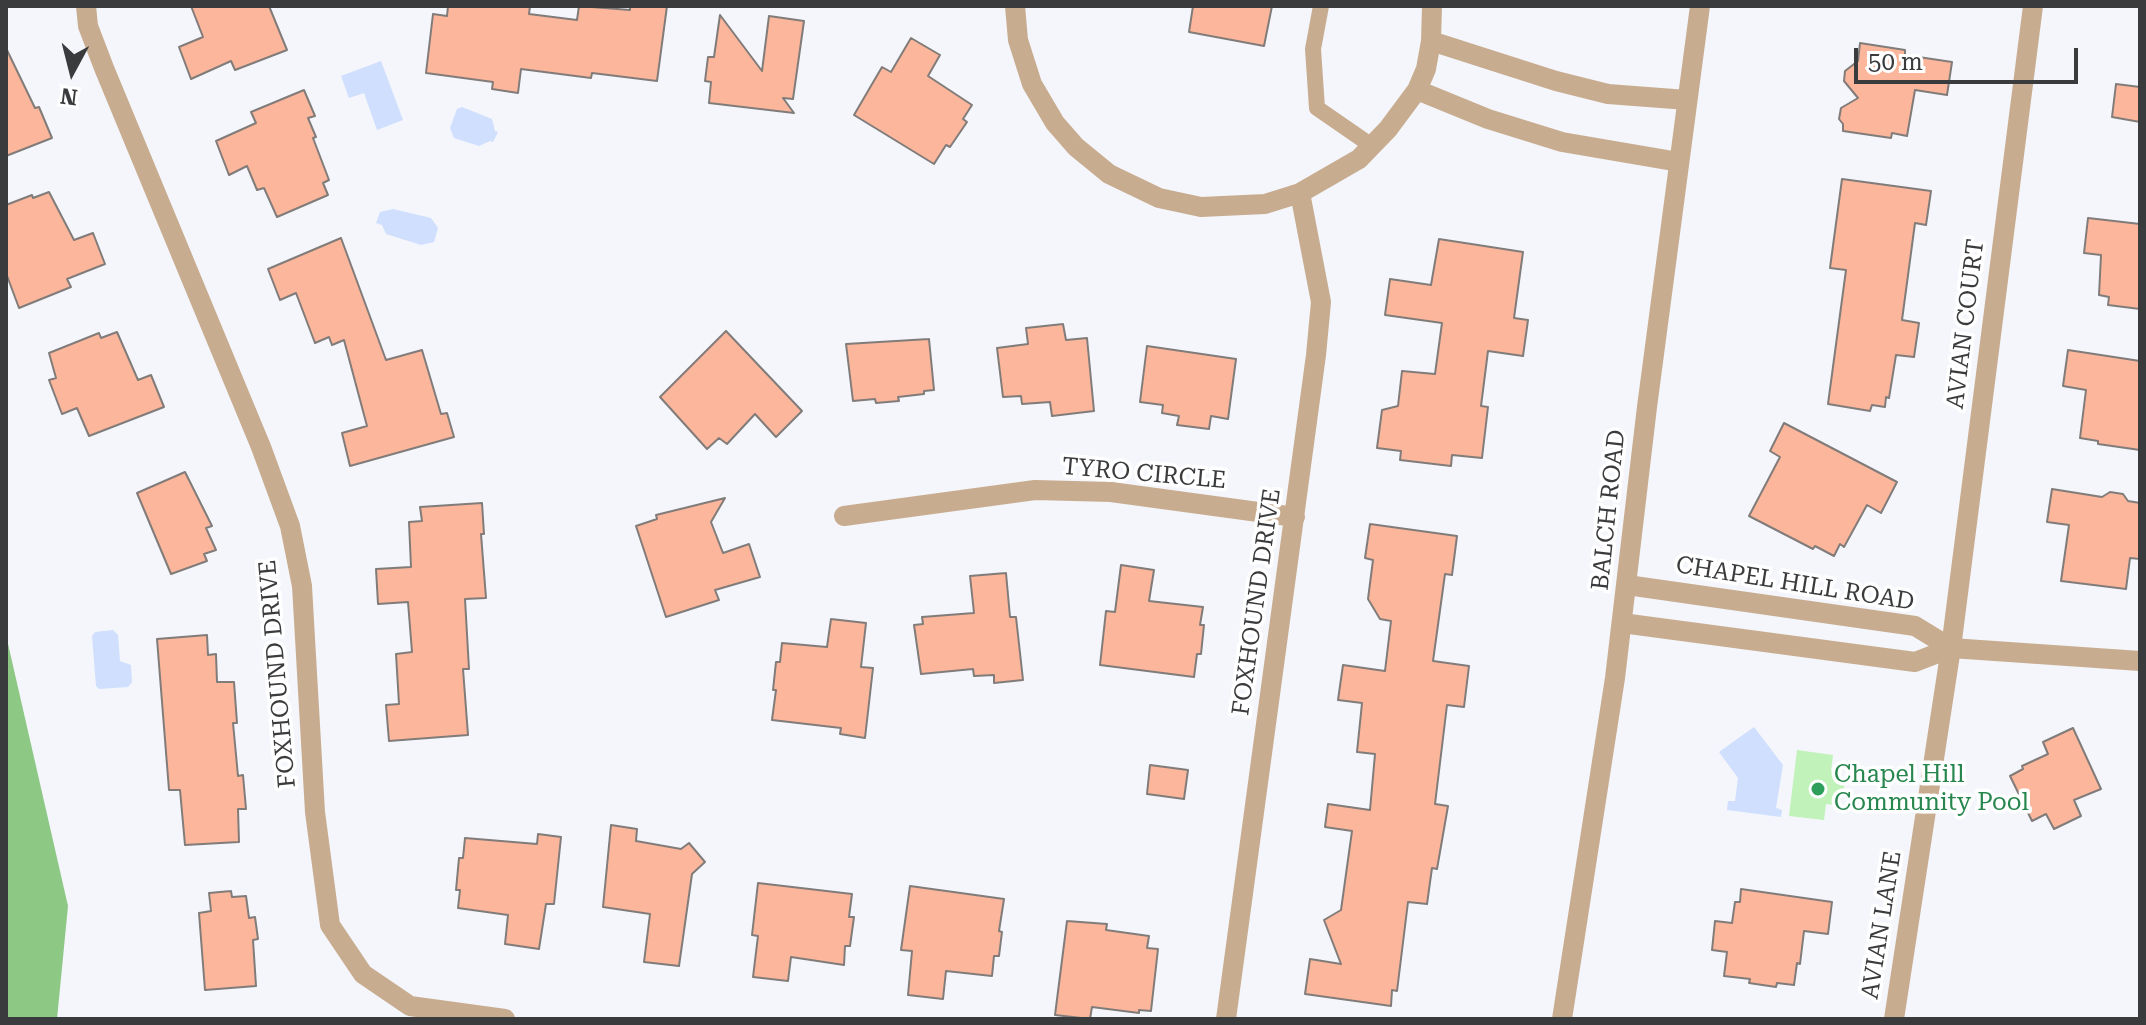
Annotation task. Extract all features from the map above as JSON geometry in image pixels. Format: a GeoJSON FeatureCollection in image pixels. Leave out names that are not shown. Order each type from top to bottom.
{"type":"FeatureCollection","features":[{"type":"Feature","properties":{"kind":"street","name":"FOXHOUND DRIVE"},"geometry":{"type":"LineString","coordinates":[[86,6],[88,26],[104,68],[261,447],[290,526],[302,586],[315,812],[330,925],[363,974],[410,1006],[505,1019]]}},
{"type":"Feature","properties":{"kind":"street"},"geometry":{"type":"LineString","coordinates":[[1015,6],[1018,40],[1038,96],[1055,123],[1076,147],[1109,174],[1159,198],[1201,207],[1265,204],[1300,193],[1359,159],[1388,129],[1417,90],[1426,69],[1432,6]]}},
{"type":"Feature","properties":{"kind":"street","name":"BALCH ROAD"},"geometry":{"type":"LineString","coordinates":[[1562,1019],[1622,623],[1700,6]]}},
{"type":"Feature","properties":{"kind":"street","name":"AVIAN COURT"},"geometry":{"type":"LineString","coordinates":[[1951,648],[2033,6]]}},
{"type":"Feature","properties":{"kind":"street"},"geometry":{"type":"LineString","coordinates":[[1431,41],[1556,81],[1608,94],[1687,100]]}},
{"type":"Feature","properties":{"kind":"street"},"geometry":{"type":"LineString","coordinates":[[1417,90],[1488,119],[1562,142],[1679,162]]}},
{"type":"Feature","properties":{"kind":"street","name":"FOXHOUND DRIVE"},"geometry":{"type":"LineString","coordinates":[[1226,1019],[1295,517],[1321,302],[1300,193]]}},
{"type":"Feature","properties":{"kind":"street","name":"TYRO CIRCLE"},"geometry":{"type":"LineString","coordinates":[[844,516],[1035,490],[1111,492],[1295,517]]}},
{"type":"Feature","properties":{"kind":"street","name":"CHAPEL HILL ROAD"},"geometry":{"type":"LineString","coordinates":[[1627,585],[1915,626],[1951,648]]}},
{"type":"Feature","properties":{"kind":"street","name":"CHAPEL HILL ROAD"},"geometry":{"type":"LineString","coordinates":[[1622,623],[1915,662],[1951,648],[2140,661]]}},
{"type":"Feature","properties":{"kind":"street","name":"AVIAN LANE"},"geometry":{"type":"LineString","coordinates":[[1894,1019],[1951,648]]}},
{"type":"Feature","properties":{"kind":"lane"},"geometry":{"type":"LineString","coordinates":[[1321,6],[1313,49],[1317,108],[1372,146]]}},
{"type":"Feature","properties":{"kind":"green space"},"geometry":{"type":"Polygon","coordinates":[[[6,635],[68,906],[57,1019],[6,1019],[6,635]]]}},
{"type":"Feature","properties":{"kind":"green space","name":"Chapel Hill Community Pool"},"geometry":{"type":"Polygon","coordinates":[[[1797,750],[1833,755],[1831,771],[1845,780],[1843,797],[1836,805],[1826,804],[1824,820],[1789,816],[1797,750]]]}},
{"type":"Feature","properties":{"kind":"water"},"geometry":{"type":"Polygon","coordinates":[[[381,61],[403,120],[377,130],[364,93],[349,98],[341,76],[381,61]]]}},
{"type":"Feature","properties":{"kind":"water"},"geometry":{"type":"Polygon","coordinates":[[[462,107],[492,119],[498,132],[493,142],[479,146],[454,138],[450,128],[457,109],[462,107]]]}},
{"type":"Feature","properties":{"kind":"water"},"geometry":{"type":"Polygon","coordinates":[[[393,209],[431,218],[438,228],[434,242],[421,245],[386,234],[382,225],[376,223],[380,212],[393,209]]]}},
{"type":"Feature","properties":{"kind":"water"},"geometry":{"type":"Polygon","coordinates":[[[113,630],[118,635],[120,661],[131,665],[132,682],[128,687],[99,689],[96,686],[92,636],[95,632],[113,630]]]}},
{"type":"Feature","properties":{"kind":"water"},"geometry":{"type":"Polygon","coordinates":[[[1754,727],[1783,765],[1776,808],[1782,810],[1781,817],[1727,810],[1728,801],[1735,801],[1738,778],[1719,752],[1754,727]]]}},
{"type":"Feature","properties":{"kind":"building"},"geometry":{"type":"Polygon","coordinates":[[[191,6],[269,6],[287,50],[235,70],[231,61],[191,79],[179,47],[203,37],[191,6]]]}},
{"type":"Feature","properties":{"kind":"building"},"geometry":{"type":"Polygon","coordinates":[[[448,6],[530,6],[529,14],[577,20],[579,6],[630,10],[630,6],[667,6],[657,81],[592,73],[591,78],[521,69],[518,93],[492,89],[493,82],[426,73],[433,14],[447,16],[448,6]]]}},
{"type":"Feature","properties":{"kind":"building"},"geometry":{"type":"Polygon","coordinates":[[[1193,6],[1272,6],[1264,46],[1189,32],[1193,6]]]}},
{"type":"Feature","properties":{"kind":"building"},"geometry":{"type":"Polygon","coordinates":[[[720,15],[762,71],[769,16],[804,21],[793,99],[783,98],[794,113],[709,103],[711,82],[705,81],[708,57],[714,57],[720,15]]]}},
{"type":"Feature","properties":{"kind":"building"},"geometry":{"type":"Polygon","coordinates":[[[911,38],[940,55],[928,76],[972,105],[963,119],[967,122],[934,164],[854,115],[882,67],[891,72],[911,38]]]}},
{"type":"Feature","properties":{"kind":"building"},"geometry":{"type":"Polygon","coordinates":[[[1860,43],[1905,50],[1905,55],[1952,62],[1947,95],[1915,90],[1907,136],[1892,133],[1891,138],[1843,131],[1839,119],[1841,108],[1858,98],[1844,81],[1845,71],[1858,61],[1860,43]]]}},
{"type":"Feature","properties":{"kind":"building"},"geometry":{"type":"Polygon","coordinates":[[[6,48],[35,108],[39,107],[52,138],[6,156],[6,48]]]}},
{"type":"Feature","properties":{"kind":"building"},"geometry":{"type":"Polygon","coordinates":[[[2116,84],[2140,87],[2140,122],[2112,117],[2116,84]]]}},
{"type":"Feature","properties":{"kind":"building"},"geometry":{"type":"Polygon","coordinates":[[[304,90],[315,116],[308,118],[329,180],[323,183],[328,195],[277,217],[264,188],[257,190],[247,166],[229,175],[216,141],[256,123],[251,112],[304,90]]]}},
{"type":"Feature","properties":{"kind":"building"},"geometry":{"type":"Polygon","coordinates":[[[1842,179],[1931,191],[1926,225],[1915,223],[1902,320],[1919,323],[1914,357],[1896,355],[1885,407],[1872,405],[1870,411],[1828,404],[1846,270],[1830,268],[1842,179]]]}},
{"type":"Feature","properties":{"kind":"building"},"geometry":{"type":"Polygon","coordinates":[[[49,192],[74,240],[93,233],[105,264],[67,279],[71,287],[19,308],[6,273],[6,205],[49,192]]]}},
{"type":"Feature","properties":{"kind":"building"},"geometry":{"type":"Polygon","coordinates":[[[2088,218],[2140,224],[2140,309],[2108,305],[2109,297],[2099,295],[2101,255],[2084,253],[2088,218]]]}},
{"type":"Feature","properties":{"kind":"building"},"geometry":{"type":"Polygon","coordinates":[[[341,238],[386,360],[422,350],[441,414],[447,413],[454,437],[350,466],[342,433],[367,426],[344,340],[332,345],[329,337],[315,343],[296,293],[280,300],[268,269],[341,238]]]}},
{"type":"Feature","properties":{"kind":"building"},"geometry":{"type":"Polygon","coordinates":[[[1439,239],[1523,252],[1514,318],[1528,320],[1523,356],[1488,351],[1481,406],[1488,407],[1482,458],[1452,455],[1451,466],[1400,460],[1401,451],[1377,448],[1382,410],[1398,406],[1402,371],[1435,374],[1442,323],[1385,315],[1390,279],[1431,285],[1439,239]]]}},
{"type":"Feature","properties":{"kind":"building"},"geometry":{"type":"Polygon","coordinates":[[[1063,324],[1066,340],[1087,338],[1094,411],[1052,416],[1050,402],[1022,404],[1021,396],[1003,397],[997,348],[1028,344],[1026,328],[1063,324]]]}},
{"type":"Feature","properties":{"kind":"building"},"geometry":{"type":"Polygon","coordinates":[[[726,331],[802,411],[776,437],[755,414],[727,444],[719,438],[707,449],[660,397],[726,331]]]}},
{"type":"Feature","properties":{"kind":"building"},"geometry":{"type":"Polygon","coordinates":[[[117,332],[138,380],[151,375],[164,407],[89,436],[77,408],[62,414],[49,380],[56,378],[49,353],[99,333],[101,338],[117,332]]]}},
{"type":"Feature","properties":{"kind":"building"},"geometry":{"type":"Polygon","coordinates":[[[929,339],[934,390],[898,397],[899,401],[853,401],[846,344],[929,339]]]}},
{"type":"Feature","properties":{"kind":"building"},"geometry":{"type":"Polygon","coordinates":[[[1147,346],[1236,359],[1228,419],[1211,416],[1209,429],[1177,425],[1179,416],[1162,413],[1163,405],[1140,402],[1147,346]]]}},
{"type":"Feature","properties":{"kind":"building"},"geometry":{"type":"Polygon","coordinates":[[[2068,350],[2140,361],[2140,450],[2080,438],[2086,390],[2063,386],[2068,350]]]}},
{"type":"Feature","properties":{"kind":"building"},"geometry":{"type":"Polygon","coordinates":[[[1784,423],[1897,482],[1881,513],[1867,505],[1844,547],[1840,544],[1834,556],[1815,546],[1813,549],[1749,516],[1780,457],[1770,451],[1784,423]]]}},
{"type":"Feature","properties":{"kind":"building"},"geometry":{"type":"Polygon","coordinates":[[[185,472],[212,526],[206,528],[216,550],[204,554],[207,561],[171,574],[137,493],[185,472]]]}},
{"type":"Feature","properties":{"kind":"building"},"geometry":{"type":"Polygon","coordinates":[[[2052,489],[2102,497],[2110,492],[2123,494],[2128,501],[2140,503],[2140,559],[2130,558],[2126,589],[2061,581],[2069,525],[2047,522],[2052,489]]]}},
{"type":"Feature","properties":{"kind":"building"},"geometry":{"type":"Polygon","coordinates":[[[725,498],[711,522],[723,553],[749,544],[760,577],[715,590],[719,600],[666,617],[636,526],[657,519],[656,515],[725,498]]]}},
{"type":"Feature","properties":{"kind":"building"},"geometry":{"type":"Polygon","coordinates":[[[482,503],[486,598],[465,599],[469,669],[463,669],[468,735],[389,741],[386,705],[399,704],[396,654],[412,652],[408,602],[378,604],[376,569],[411,567],[409,522],[422,521],[420,507],[482,503]]]}},
{"type":"Feature","properties":{"kind":"building"},"geometry":{"type":"Polygon","coordinates":[[[1370,524],[1457,536],[1452,575],[1445,574],[1433,661],[1469,666],[1464,707],[1447,705],[1435,804],[1448,806],[1437,869],[1432,868],[1427,904],[1408,902],[1397,991],[1392,990],[1391,1006],[1305,994],[1310,959],[1341,964],[1324,920],[1341,910],[1352,831],[1325,827],[1328,804],[1370,810],[1375,754],[1357,752],[1362,703],[1338,700],[1343,665],[1385,671],[1391,621],[1380,619],[1368,599],[1373,560],[1365,558],[1370,524]]]}},
{"type":"Feature","properties":{"kind":"building"},"geometry":{"type":"Polygon","coordinates":[[[1121,565],[1154,570],[1149,601],[1203,607],[1201,654],[1197,654],[1194,677],[1100,665],[1106,611],[1115,612],[1121,565]]]}},
{"type":"Feature","properties":{"kind":"building"},"geometry":{"type":"Polygon","coordinates":[[[1006,573],[1010,617],[1016,617],[1023,680],[994,683],[994,675],[974,676],[973,669],[921,674],[914,625],[923,624],[922,617],[974,613],[970,576],[1006,573]]]}},
{"type":"Feature","properties":{"kind":"building"},"geometry":{"type":"Polygon","coordinates":[[[831,619],[866,623],[861,667],[873,668],[865,738],[840,734],[841,728],[772,720],[776,662],[780,662],[782,643],[827,647],[831,619]]]}},
{"type":"Feature","properties":{"kind":"building"},"geometry":{"type":"Polygon","coordinates":[[[207,635],[208,655],[216,654],[217,682],[234,682],[237,723],[233,723],[238,776],[243,775],[246,809],[238,809],[239,842],[185,845],[180,790],[169,790],[157,639],[207,635]]]}},
{"type":"Feature","properties":{"kind":"building"},"geometry":{"type":"Polygon","coordinates":[[[2073,728],[2101,789],[2074,800],[2081,816],[2054,829],[2046,814],[2032,821],[2010,776],[2023,769],[2022,766],[2048,754],[2043,742],[2073,728]]]}},
{"type":"Feature","properties":{"kind":"building"},"geometry":{"type":"Polygon","coordinates":[[[1150,765],[1188,770],[1184,799],[1147,794],[1150,765]]]}},
{"type":"Feature","properties":{"kind":"building"},"geometry":{"type":"Polygon","coordinates":[[[611,825],[637,829],[636,841],[681,849],[689,843],[705,862],[692,874],[679,966],[644,962],[650,914],[603,907],[611,825]]]}},
{"type":"Feature","properties":{"kind":"building"},"geometry":{"type":"Polygon","coordinates":[[[538,834],[561,837],[554,904],[546,904],[539,949],[505,944],[508,915],[458,908],[460,890],[456,890],[459,858],[463,858],[465,838],[537,844],[538,834]]]}},
{"type":"Feature","properties":{"kind":"building"},"geometry":{"type":"Polygon","coordinates":[[[758,883],[852,894],[849,917],[854,917],[850,946],[845,946],[844,965],[791,957],[788,981],[753,977],[758,936],[752,935],[758,883]]]}},
{"type":"Feature","properties":{"kind":"building"},"geometry":{"type":"Polygon","coordinates":[[[910,886],[1004,899],[999,956],[994,956],[992,976],[946,971],[943,999],[908,995],[912,951],[901,950],[910,886]]]}},
{"type":"Feature","properties":{"kind":"building"},"geometry":{"type":"Polygon","coordinates":[[[1741,889],[1832,902],[1828,934],[1804,931],[1794,985],[1777,983],[1776,987],[1749,983],[1750,979],[1724,976],[1727,952],[1712,950],[1715,921],[1732,923],[1735,902],[1740,902],[1741,889]]]}},
{"type":"Feature","properties":{"kind":"building"},"geometry":{"type":"Polygon","coordinates":[[[231,891],[232,897],[246,896],[249,918],[255,917],[258,939],[253,940],[256,986],[205,990],[199,913],[211,911],[209,893],[231,891]]]}},
{"type":"Feature","properties":{"kind":"building"},"geometry":{"type":"Polygon","coordinates":[[[1067,921],[1107,924],[1106,930],[1149,936],[1147,948],[1158,949],[1151,1011],[1139,1010],[1139,1013],[1092,1007],[1090,1019],[1055,1015],[1067,921]]]}},
{"type":"Feature","properties":{"kind":"place","name":"Chapel Hill Community Pool"},"geometry":{"type":"Point","coordinates":[1818,789]}}]}
